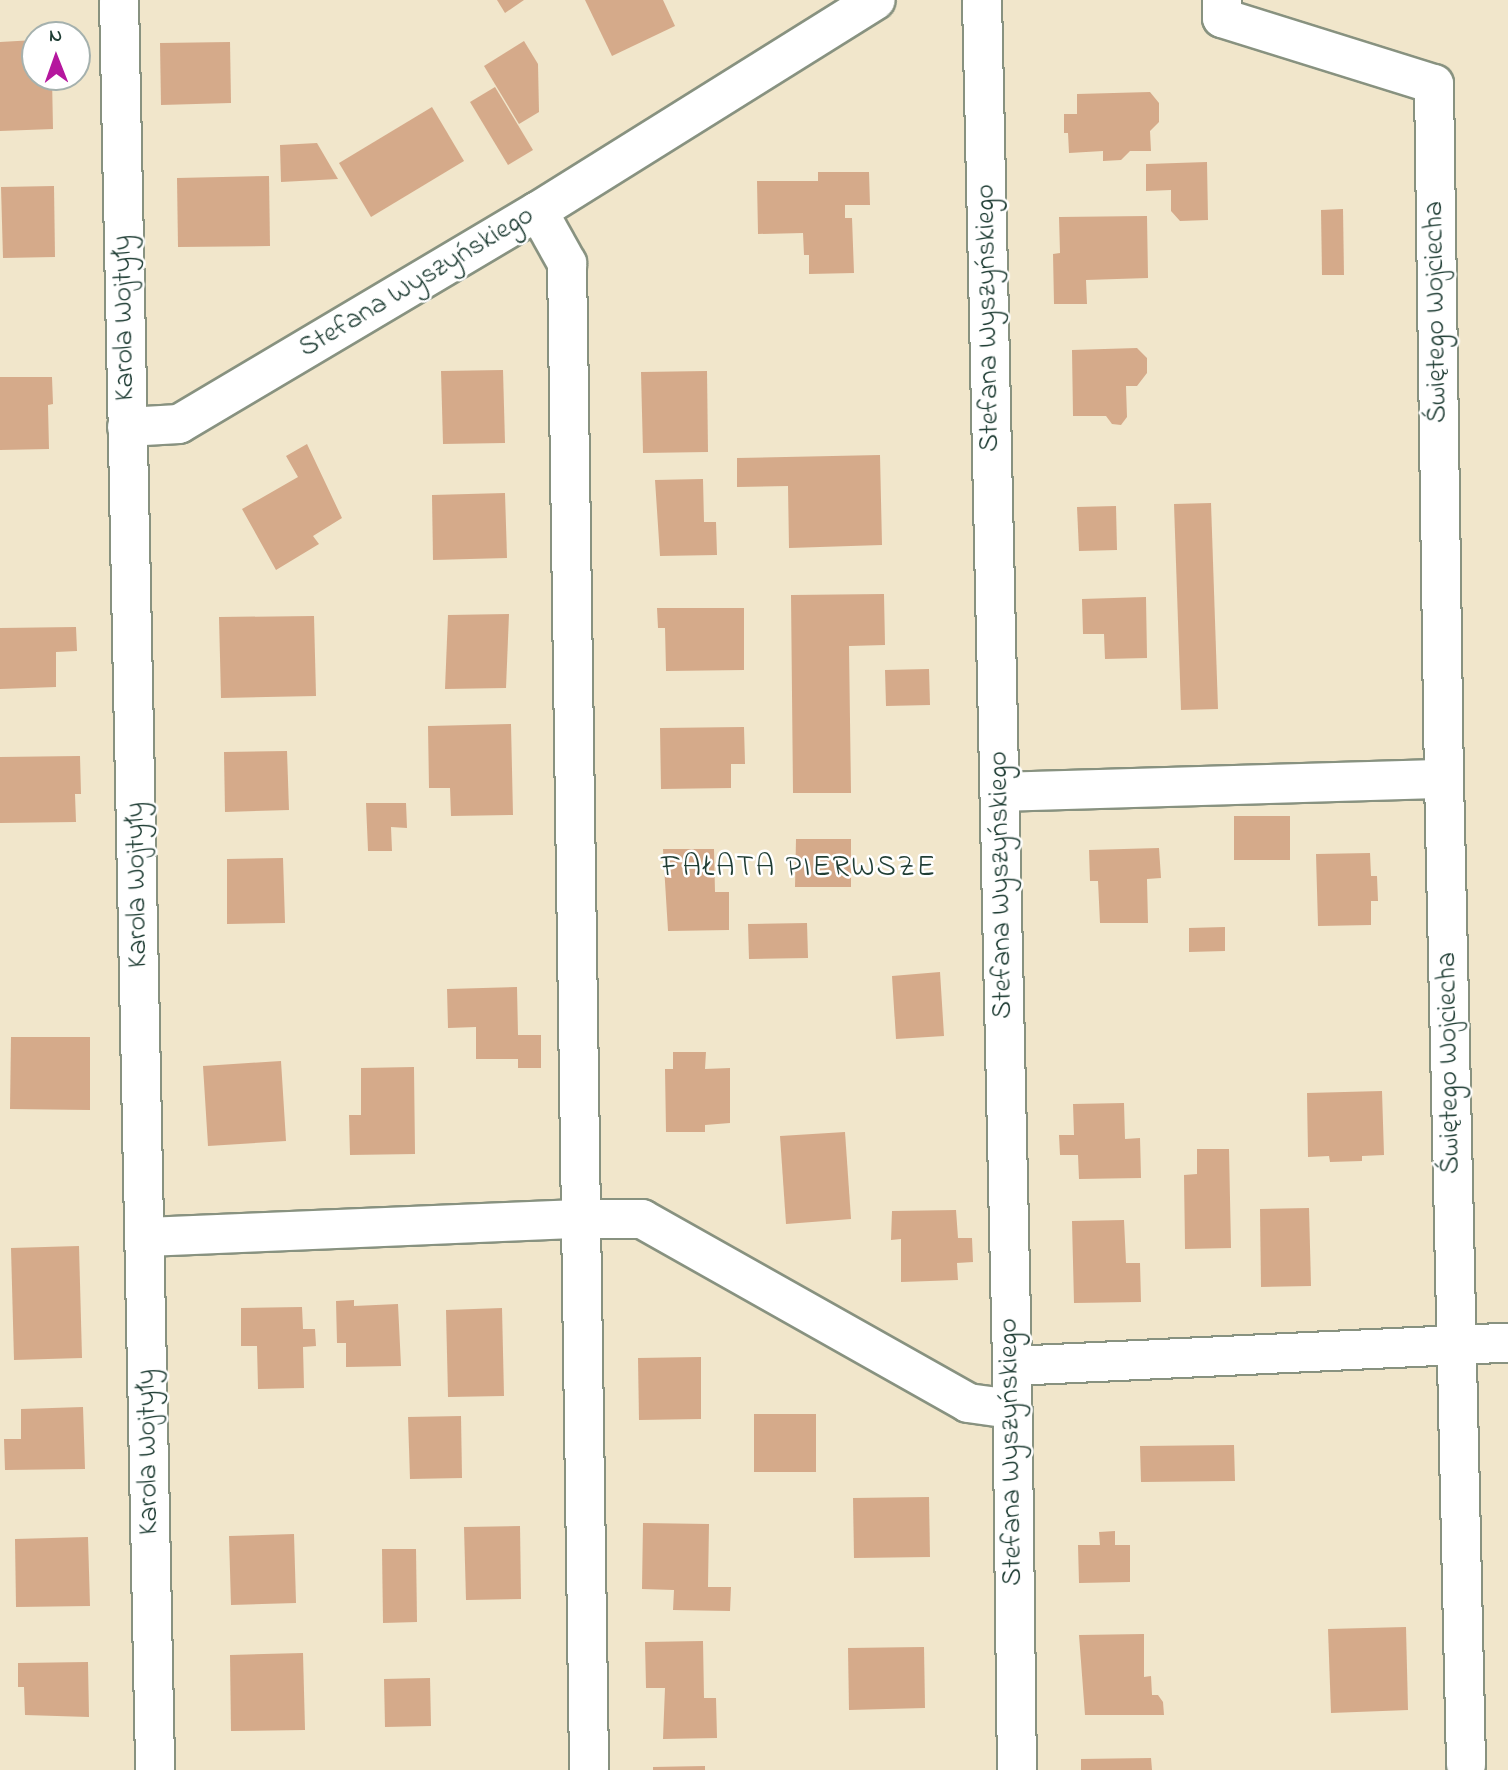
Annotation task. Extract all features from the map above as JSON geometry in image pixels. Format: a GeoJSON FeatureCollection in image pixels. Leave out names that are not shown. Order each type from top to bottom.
{"type":"FeatureCollection","features":[{"type":"Feature","properties":{"kind":"street","name":"Karola Wojtyły"},"geometry":{"type":"LineString","coordinates":[[119,0],[155,1770]]}},
{"type":"Feature","properties":{"kind":"street","name":"Stefana Wyszyńskiego"},"geometry":{"type":"LineString","coordinates":[[127,427],[179,424],[538,211],[876,0]]}},
{"type":"Feature","properties":{"kind":"street","name":"Stefana Wyszyńskiego"},"geometry":{"type":"LineString","coordinates":[[982,0],[1012,1366],[1017,1770]]}},
{"type":"Feature","properties":{"kind":"street","name":"Świętego Wojciecha"},"geometry":{"type":"LineString","coordinates":[[1222,0],[1222,18],[1434,85],[1444,779],[1466,1765]]}},
{"type":"Feature","properties":{"kind":"street"},"geometry":{"type":"LineString","coordinates":[[538,211],[568,263],[579,1219],[589,1770]]}},
{"type":"Feature","properties":{"kind":"street"},"geometry":{"type":"LineString","coordinates":[[1000,792],[1444,779]]}},
{"type":"Feature","properties":{"kind":"street"},"geometry":{"type":"LineString","coordinates":[[146,1237],[579,1219],[642,1219],[968,1403],[1011,1409]]}},
{"type":"Feature","properties":{"kind":"street"},"geometry":{"type":"LineString","coordinates":[[1012,1366],[1508,1343]]}},
{"type":"Feature","properties":{"kind":"building"},"geometry":{"type":"Polygon","coordinates":[[[497,0],[524,0],[505,13],[497,0]]]}},
{"type":"Feature","properties":{"kind":"building"},"geometry":{"type":"Polygon","coordinates":[[[585,0],[663,0],[675,26],[612,56],[585,0]]]}},
{"type":"Feature","properties":{"kind":"building"},"geometry":{"type":"Polygon","coordinates":[[[21,41],[21,91],[52,91],[53,129],[0,131],[0,42],[21,41]]]}},
{"type":"Feature","properties":{"kind":"building"},"geometry":{"type":"Polygon","coordinates":[[[524,41],[538,64],[539,112],[519,124],[484,66],[524,41]]]}},
{"type":"Feature","properties":{"kind":"building"},"geometry":{"type":"Polygon","coordinates":[[[230,42],[231,103],[161,105],[160,43],[230,42]]]}},
{"type":"Feature","properties":{"kind":"building"},"geometry":{"type":"Polygon","coordinates":[[[495,87],[533,150],[508,165],[470,102],[495,87]]]}},
{"type":"Feature","properties":{"kind":"building"},"geometry":{"type":"Polygon","coordinates":[[[1150,92],[1159,103],[1159,122],[1150,131],[1151,151],[1130,151],[1121,160],[1103,161],[1103,151],[1069,153],[1068,133],[1064,133],[1064,114],[1077,114],[1077,94],[1150,92]]]}},
{"type":"Feature","properties":{"kind":"building"},"geometry":{"type":"Polygon","coordinates":[[[432,107],[464,161],[371,217],[339,163],[432,107]]]}},
{"type":"Feature","properties":{"kind":"building"},"geometry":{"type":"Polygon","coordinates":[[[317,143],[338,179],[281,182],[280,145],[317,143]]]}},
{"type":"Feature","properties":{"kind":"building"},"geometry":{"type":"Polygon","coordinates":[[[1207,162],[1208,220],[1180,221],[1171,211],[1171,190],[1146,191],[1146,164],[1207,162]]]}},
{"type":"Feature","properties":{"kind":"building"},"geometry":{"type":"Polygon","coordinates":[[[818,172],[869,172],[870,205],[845,205],[845,218],[852,218],[854,273],[809,274],[809,255],[804,255],[803,233],[758,234],[757,181],[818,181],[818,172]]]}},
{"type":"Feature","properties":{"kind":"building"},"geometry":{"type":"Polygon","coordinates":[[[269,176],[270,246],[178,247],[177,178],[269,176]]]}},
{"type":"Feature","properties":{"kind":"building"},"geometry":{"type":"Polygon","coordinates":[[[54,186],[55,257],[3,258],[1,187],[54,186]]]}},
{"type":"Feature","properties":{"kind":"building"},"geometry":{"type":"Polygon","coordinates":[[[1343,209],[1344,275],[1322,275],[1321,210],[1343,209]]]}},
{"type":"Feature","properties":{"kind":"building"},"geometry":{"type":"Polygon","coordinates":[[[1147,216],[1148,278],[1086,280],[1087,304],[1054,304],[1053,254],[1060,253],[1059,217],[1147,216]]]}},
{"type":"Feature","properties":{"kind":"building"},"geometry":{"type":"Polygon","coordinates":[[[1137,348],[1147,358],[1147,373],[1137,386],[1126,386],[1127,417],[1121,425],[1112,424],[1106,416],[1073,416],[1072,350],[1137,348]]]}},
{"type":"Feature","properties":{"kind":"building"},"geometry":{"type":"Polygon","coordinates":[[[503,370],[505,443],[443,444],[441,371],[503,370]]]}},
{"type":"Feature","properties":{"kind":"building"},"geometry":{"type":"Polygon","coordinates":[[[707,371],[708,452],[643,453],[641,372],[707,371]]]}},
{"type":"Feature","properties":{"kind":"building"},"geometry":{"type":"Polygon","coordinates":[[[0,377],[52,377],[53,404],[48,405],[49,449],[0,450],[0,377]]]}},
{"type":"Feature","properties":{"kind":"building"},"geometry":{"type":"Polygon","coordinates":[[[307,444],[342,518],[313,536],[319,544],[276,570],[242,509],[298,477],[286,456],[307,444]]]}},
{"type":"Feature","properties":{"kind":"building"},"geometry":{"type":"Polygon","coordinates":[[[880,455],[882,545],[789,548],[788,486],[737,487],[737,458],[880,455]]]}},
{"type":"Feature","properties":{"kind":"building"},"geometry":{"type":"Polygon","coordinates":[[[703,479],[704,522],[716,522],[717,555],[660,556],[655,480],[703,479]]]}},
{"type":"Feature","properties":{"kind":"building"},"geometry":{"type":"Polygon","coordinates":[[[505,493],[507,558],[433,560],[432,495],[505,493]]]}},
{"type":"Feature","properties":{"kind":"building"},"geometry":{"type":"Polygon","coordinates":[[[1211,503],[1218,709],[1181,710],[1174,504],[1211,503]]]}},
{"type":"Feature","properties":{"kind":"building"},"geometry":{"type":"Polygon","coordinates":[[[1116,506],[1117,550],[1079,551],[1077,507],[1116,506]]]}},
{"type":"Feature","properties":{"kind":"building"},"geometry":{"type":"Polygon","coordinates":[[[884,594],[885,645],[849,646],[851,793],[793,793],[791,595],[884,594]]]}},
{"type":"Feature","properties":{"kind":"building"},"geometry":{"type":"Polygon","coordinates":[[[1146,597],[1147,658],[1105,659],[1104,634],[1083,634],[1082,599],[1146,597]]]}},
{"type":"Feature","properties":{"kind":"building"},"geometry":{"type":"Polygon","coordinates":[[[657,608],[744,608],[744,670],[666,671],[665,628],[658,628],[657,608]]]}},
{"type":"Feature","properties":{"kind":"building"},"geometry":{"type":"Polygon","coordinates":[[[509,614],[506,688],[445,689],[448,615],[509,614]]]}},
{"type":"Feature","properties":{"kind":"building"},"geometry":{"type":"Polygon","coordinates":[[[314,616],[316,696],[221,698],[219,617],[314,616]]]}},
{"type":"Feature","properties":{"kind":"building"},"geometry":{"type":"Polygon","coordinates":[[[76,627],[77,651],[56,652],[56,687],[0,689],[0,628],[76,627]]]}},
{"type":"Feature","properties":{"kind":"building"},"geometry":{"type":"Polygon","coordinates":[[[929,669],[930,705],[886,706],[885,670],[929,669]]]}},
{"type":"Feature","properties":{"kind":"building"},"geometry":{"type":"Polygon","coordinates":[[[511,724],[513,815],[451,816],[450,788],[429,788],[428,726],[511,724]]]}},
{"type":"Feature","properties":{"kind":"building"},"geometry":{"type":"Polygon","coordinates":[[[744,727],[745,764],[731,764],[731,788],[661,789],[660,728],[744,727]]]}},
{"type":"Feature","properties":{"kind":"building"},"geometry":{"type":"Polygon","coordinates":[[[287,751],[289,810],[225,812],[224,752],[287,751]]]}},
{"type":"Feature","properties":{"kind":"building"},"geometry":{"type":"Polygon","coordinates":[[[80,756],[81,794],[75,794],[76,822],[0,823],[0,757],[80,756]]]}},
{"type":"Feature","properties":{"kind":"building"},"geometry":{"type":"Polygon","coordinates":[[[366,803],[406,803],[407,828],[391,827],[392,851],[368,851],[366,803]]]}},
{"type":"Feature","properties":{"kind":"building"},"geometry":{"type":"Polygon","coordinates":[[[1234,816],[1290,816],[1290,860],[1234,860],[1234,816]]]}},
{"type":"Feature","properties":{"kind":"building"},"geometry":{"type":"Polygon","coordinates":[[[796,839],[851,839],[851,887],[795,887],[796,839]]]}},
{"type":"Feature","properties":{"kind":"building"},"geometry":{"type":"Polygon","coordinates":[[[1159,848],[1161,878],[1147,879],[1148,923],[1100,923],[1098,881],[1090,881],[1089,850],[1159,848]]]}},
{"type":"Feature","properties":{"kind":"building"},"geometry":{"type":"Polygon","coordinates":[[[663,849],[714,849],[715,892],[729,892],[729,930],[668,931],[663,849]]]}},
{"type":"Feature","properties":{"kind":"building"},"geometry":{"type":"Polygon","coordinates":[[[1370,853],[1371,876],[1377,876],[1378,901],[1371,901],[1371,925],[1318,926],[1316,854],[1370,853]]]}},
{"type":"Feature","properties":{"kind":"building"},"geometry":{"type":"Polygon","coordinates":[[[283,858],[285,923],[227,924],[227,859],[283,858]]]}},
{"type":"Feature","properties":{"kind":"building"},"geometry":{"type":"Polygon","coordinates":[[[807,923],[808,958],[749,959],[748,924],[807,923]]]}},
{"type":"Feature","properties":{"kind":"building"},"geometry":{"type":"Polygon","coordinates":[[[1225,927],[1225,951],[1189,952],[1189,928],[1225,927]]]}},
{"type":"Feature","properties":{"kind":"building"},"geometry":{"type":"Polygon","coordinates":[[[940,972],[944,1036],[896,1039],[892,976],[940,972]]]}},
{"type":"Feature","properties":{"kind":"building"},"geometry":{"type":"Polygon","coordinates":[[[517,987],[518,1035],[541,1035],[541,1068],[518,1068],[518,1059],[476,1059],[476,1027],[448,1028],[447,989],[517,987]]]}},
{"type":"Feature","properties":{"kind":"building"},"geometry":{"type":"Polygon","coordinates":[[[11,1037],[90,1037],[90,1110],[10,1109],[11,1037]]]}},
{"type":"Feature","properties":{"kind":"building"},"geometry":{"type":"Polygon","coordinates":[[[673,1052],[706,1052],[705,1069],[730,1068],[730,1123],[705,1125],[705,1132],[666,1132],[665,1069],[673,1069],[673,1052]]]}},
{"type":"Feature","properties":{"kind":"building"},"geometry":{"type":"Polygon","coordinates":[[[281,1061],[286,1141],[208,1146],[203,1066],[281,1061]]]}},
{"type":"Feature","properties":{"kind":"building"},"geometry":{"type":"Polygon","coordinates":[[[414,1067],[415,1154],[350,1155],[349,1115],[361,1115],[361,1068],[414,1067]]]}},
{"type":"Feature","properties":{"kind":"building"},"geometry":{"type":"Polygon","coordinates":[[[1382,1091],[1384,1155],[1362,1156],[1362,1161],[1330,1162],[1329,1156],[1308,1157],[1307,1093],[1382,1091]]]}},
{"type":"Feature","properties":{"kind":"building"},"geometry":{"type":"Polygon","coordinates":[[[1124,1103],[1125,1139],[1140,1138],[1141,1178],[1079,1179],[1078,1155],[1060,1155],[1059,1135],[1074,1135],[1073,1104],[1124,1103]]]}},
{"type":"Feature","properties":{"kind":"building"},"geometry":{"type":"Polygon","coordinates":[[[845,1132],[851,1219],[786,1224],[780,1136],[845,1132]]]}},
{"type":"Feature","properties":{"kind":"building"},"geometry":{"type":"Polygon","coordinates":[[[1197,1149],[1229,1149],[1231,1248],[1185,1249],[1184,1175],[1197,1174],[1197,1149]]]}},
{"type":"Feature","properties":{"kind":"building"},"geometry":{"type":"Polygon","coordinates":[[[1309,1208],[1311,1286],[1261,1287],[1260,1209],[1309,1208]]]}},
{"type":"Feature","properties":{"kind":"building"},"geometry":{"type":"Polygon","coordinates":[[[956,1210],[958,1238],[972,1238],[973,1262],[957,1263],[958,1280],[901,1282],[901,1239],[891,1240],[892,1211],[956,1210]]]}},
{"type":"Feature","properties":{"kind":"building"},"geometry":{"type":"Polygon","coordinates":[[[1124,1220],[1126,1263],[1140,1263],[1141,1302],[1074,1303],[1072,1221],[1124,1220]]]}},
{"type":"Feature","properties":{"kind":"building"},"geometry":{"type":"Polygon","coordinates":[[[79,1246],[82,1358],[14,1360],[11,1248],[79,1246]]]}},
{"type":"Feature","properties":{"kind":"building"},"geometry":{"type":"Polygon","coordinates":[[[354,1300],[354,1306],[398,1304],[401,1366],[346,1367],[346,1343],[337,1343],[336,1301],[354,1300]]]}},
{"type":"Feature","properties":{"kind":"building"},"geometry":{"type":"Polygon","coordinates":[[[302,1307],[303,1329],[315,1329],[316,1346],[303,1347],[304,1388],[258,1389],[257,1346],[241,1346],[241,1308],[302,1307]]]}},
{"type":"Feature","properties":{"kind":"building"},"geometry":{"type":"Polygon","coordinates":[[[502,1308],[504,1396],[448,1397],[446,1310],[502,1308]]]}},
{"type":"Feature","properties":{"kind":"building"},"geometry":{"type":"Polygon","coordinates":[[[701,1357],[701,1419],[639,1420],[638,1358],[701,1357]]]}},
{"type":"Feature","properties":{"kind":"building"},"geometry":{"type":"Polygon","coordinates":[[[83,1407],[85,1469],[5,1470],[4,1439],[21,1439],[21,1409],[83,1407]]]}},
{"type":"Feature","properties":{"kind":"building"},"geometry":{"type":"Polygon","coordinates":[[[754,1414],[816,1414],[816,1472],[754,1472],[754,1414]]]}},
{"type":"Feature","properties":{"kind":"building"},"geometry":{"type":"Polygon","coordinates":[[[461,1416],[462,1478],[410,1479],[408,1417],[461,1416]]]}},
{"type":"Feature","properties":{"kind":"building"},"geometry":{"type":"Polygon","coordinates":[[[1234,1445],[1235,1481],[1141,1482],[1140,1446],[1234,1445]]]}},
{"type":"Feature","properties":{"kind":"building"},"geometry":{"type":"Polygon","coordinates":[[[929,1497],[930,1557],[854,1558],[853,1498],[929,1497]]]}},
{"type":"Feature","properties":{"kind":"building"},"geometry":{"type":"Polygon","coordinates":[[[643,1523],[709,1524],[708,1587],[731,1587],[730,1611],[673,1610],[674,1590],[642,1589],[643,1523]]]}},
{"type":"Feature","properties":{"kind":"building"},"geometry":{"type":"Polygon","coordinates":[[[520,1526],[521,1599],[466,1600],[464,1527],[520,1526]]]}},
{"type":"Feature","properties":{"kind":"building"},"geometry":{"type":"Polygon","coordinates":[[[1115,1531],[1115,1545],[1130,1545],[1130,1582],[1079,1583],[1078,1545],[1100,1545],[1099,1532],[1115,1531]]]}},
{"type":"Feature","properties":{"kind":"building"},"geometry":{"type":"Polygon","coordinates":[[[294,1534],[296,1603],[231,1605],[229,1536],[294,1534]]]}},
{"type":"Feature","properties":{"kind":"building"},"geometry":{"type":"Polygon","coordinates":[[[88,1537],[90,1606],[16,1607],[15,1539],[88,1537]]]}},
{"type":"Feature","properties":{"kind":"building"},"geometry":{"type":"Polygon","coordinates":[[[382,1549],[416,1549],[417,1622],[383,1623],[382,1549]]]}},
{"type":"Feature","properties":{"kind":"building"},"geometry":{"type":"Polygon","coordinates":[[[1406,1627],[1408,1710],[1331,1713],[1328,1629],[1406,1627]]]}},
{"type":"Feature","properties":{"kind":"building"},"geometry":{"type":"Polygon","coordinates":[[[1144,1634],[1144,1677],[1151,1676],[1152,1695],[1158,1695],[1163,1702],[1164,1715],[1085,1715],[1079,1635],[1144,1634]]]}},
{"type":"Feature","properties":{"kind":"building"},"geometry":{"type":"Polygon","coordinates":[[[703,1641],[704,1698],[716,1698],[717,1738],[663,1739],[665,1688],[646,1688],[645,1642],[703,1641]]]}},
{"type":"Feature","properties":{"kind":"building"},"geometry":{"type":"Polygon","coordinates":[[[924,1647],[925,1708],[849,1710],[848,1648],[924,1647]]]}},
{"type":"Feature","properties":{"kind":"building"},"geometry":{"type":"Polygon","coordinates":[[[303,1653],[305,1730],[231,1731],[230,1655],[303,1653]]]}},
{"type":"Feature","properties":{"kind":"building"},"geometry":{"type":"Polygon","coordinates":[[[88,1662],[89,1717],[25,1715],[24,1687],[18,1687],[18,1663],[88,1662]]]}},
{"type":"Feature","properties":{"kind":"building"},"geometry":{"type":"Polygon","coordinates":[[[430,1678],[431,1726],[385,1727],[384,1679],[430,1678]]]}},
{"type":"Feature","properties":{"kind":"building"},"geometry":{"type":"Polygon","coordinates":[[[1151,1758],[1152,1770],[1081,1770],[1081,1759],[1151,1758]]]}},
{"type":"Feature","properties":{"kind":"building"},"geometry":{"type":"Polygon","coordinates":[[[705,1766],[705,1770],[653,1770],[653,1767],[705,1766]]]}},
{"type":"Feature","properties":{"kind":"district","name":"FAŁATA PIERWSZE"},"geometry":{"type":"Point","coordinates":[799,868]}}]}
